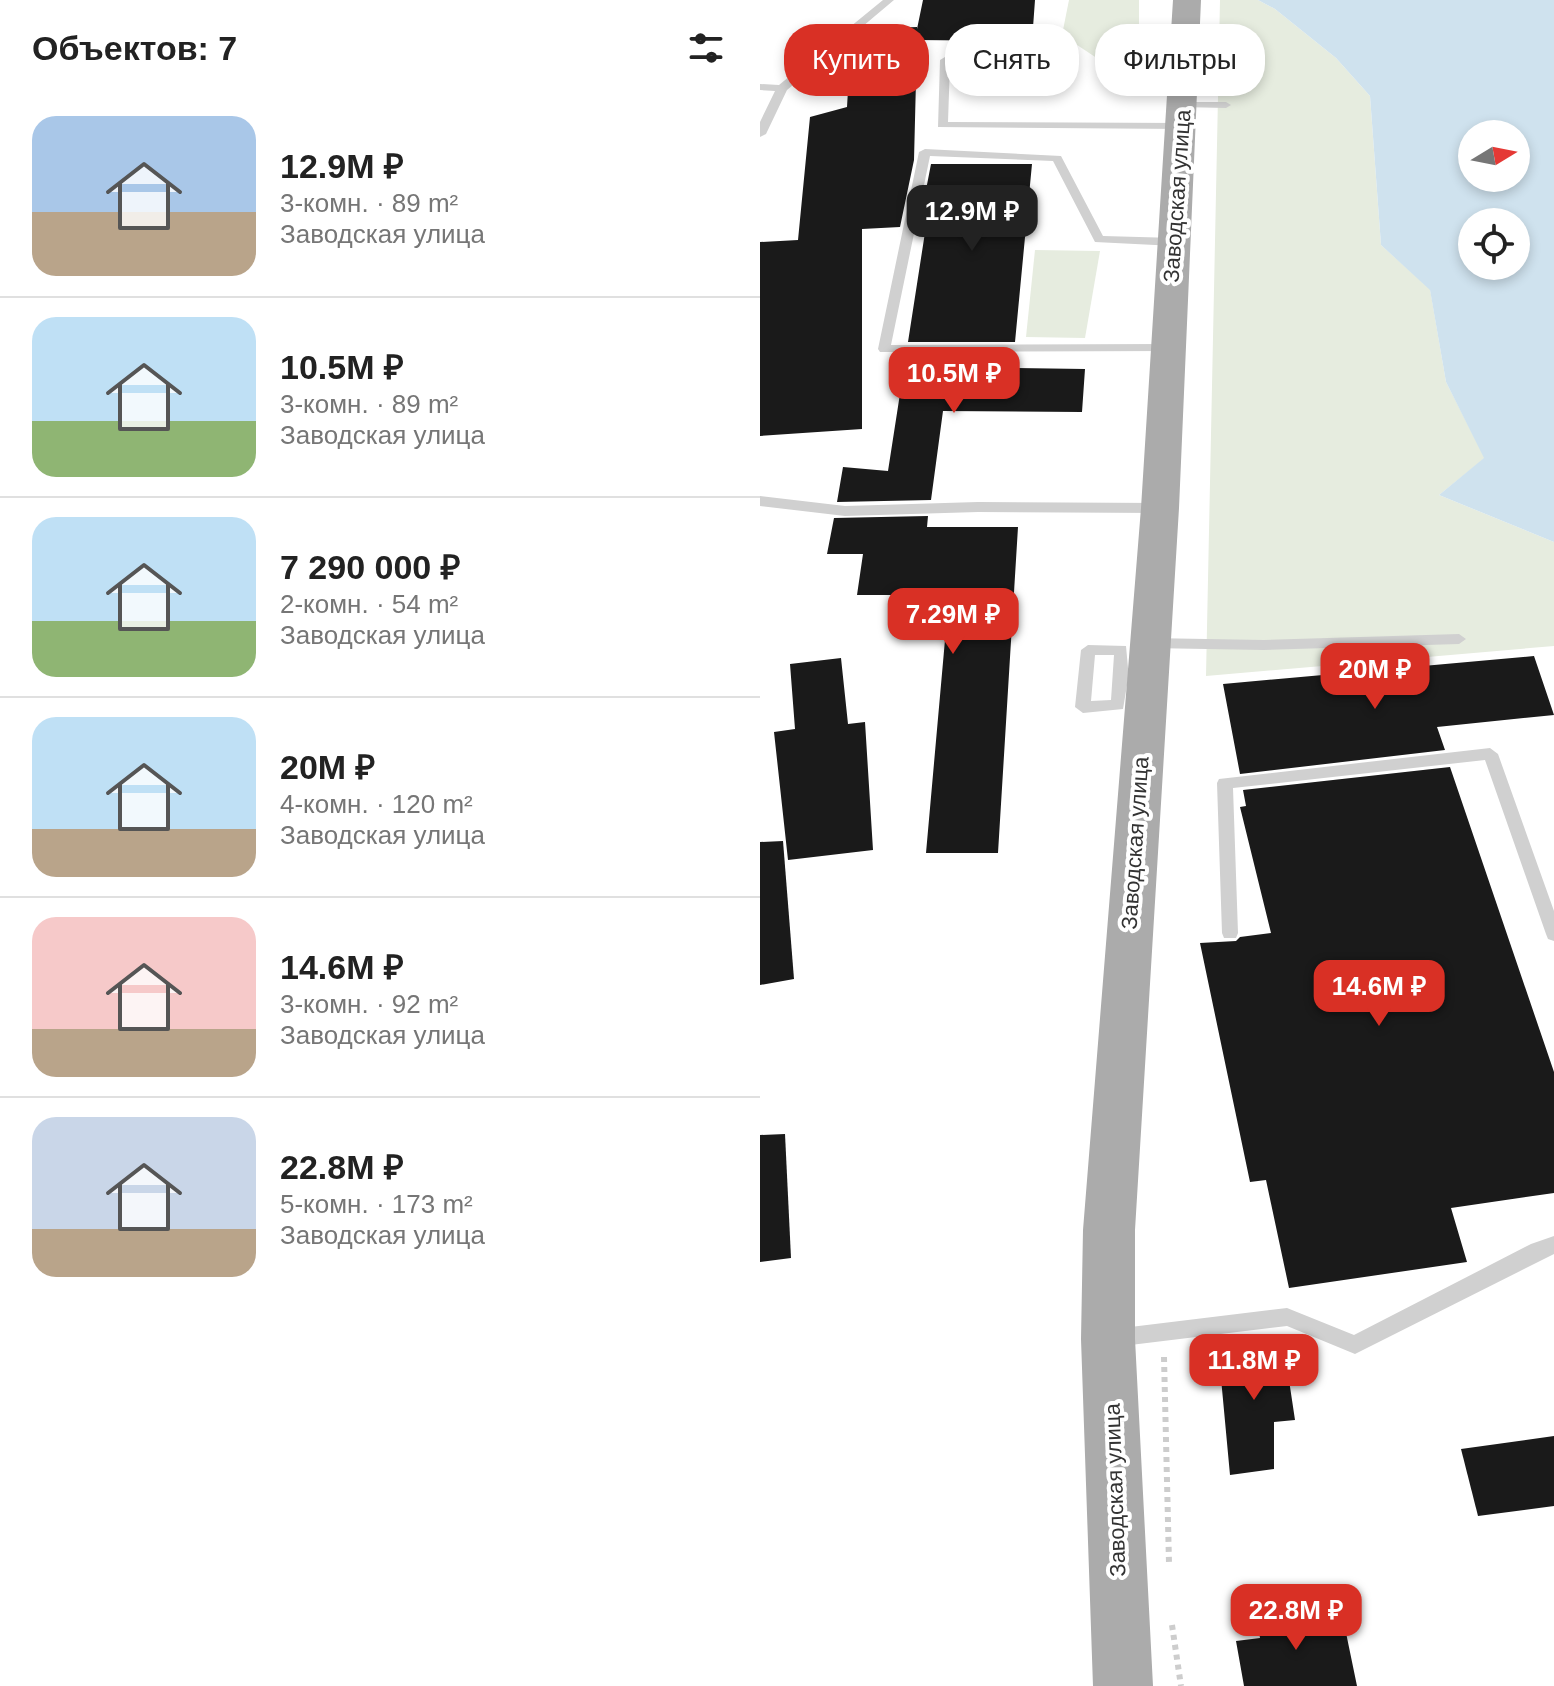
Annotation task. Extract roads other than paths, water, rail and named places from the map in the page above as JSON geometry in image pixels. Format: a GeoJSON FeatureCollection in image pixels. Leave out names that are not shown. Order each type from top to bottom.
{"type":"FeatureCollection","features":[{"type":"Feature","properties":{"kind":"main road","name":"Заводская улица"},"geometry":{"type":"LineString","coordinates":[[1123,1686],[1108,1339],[1110,1216],[1139,663],[1160,508],[1166,348],[1175,242],[1187,0]]}},
{"type":"Feature","properties":{"kind":"lane"},"geometry":{"type":"LineString","coordinates":[[760,134],[782,88],[889,0]]}},
{"type":"Feature","properties":{"kind":"lane"},"geometry":{"type":"LineString","coordinates":[[945,60],[942,125],[1182,115],[1226,105]]}},
{"type":"Feature","properties":{"kind":"lane"},"geometry":{"type":"LineString","coordinates":[[760,87],[782,88]]}},
{"type":"Feature","properties":{"kind":"lane"},"geometry":{"type":"LineString","coordinates":[[1166,348],[884,349],[925,152],[1057,158],[1099,239],[1175,242]]}},
{"type":"Feature","properties":{"kind":"lane"},"geometry":{"type":"LineString","coordinates":[[760,501],[845,511],[978,507],[1160,508]]}},
{"type":"Feature","properties":{"kind":"lane"},"geometry":{"type":"LineString","coordinates":[[1139,663],[1264,645],[1459,639]]}},
{"type":"Feature","properties":{"kind":"lane"},"geometry":{"type":"LineString","coordinates":[[1230,933],[1225,783],[1490,754],[1554,934]]}},
{"type":"Feature","properties":{"kind":"lane"},"geometry":{"type":"LineString","coordinates":[[1108,1339],[1287,1317],[1355,1345],[1538,1250],[1554,1245]]}},
{"type":"Feature","properties":{"kind":"water"},"geometry":{"type":"Polygon","coordinates":[[[1258,0],[1554,0],[1554,542],[1439,495],[1484,458],[1446,382],[1430,290],[1381,245],[1370,96],[1336,58],[1275,9],[1258,0]]]}}]}
